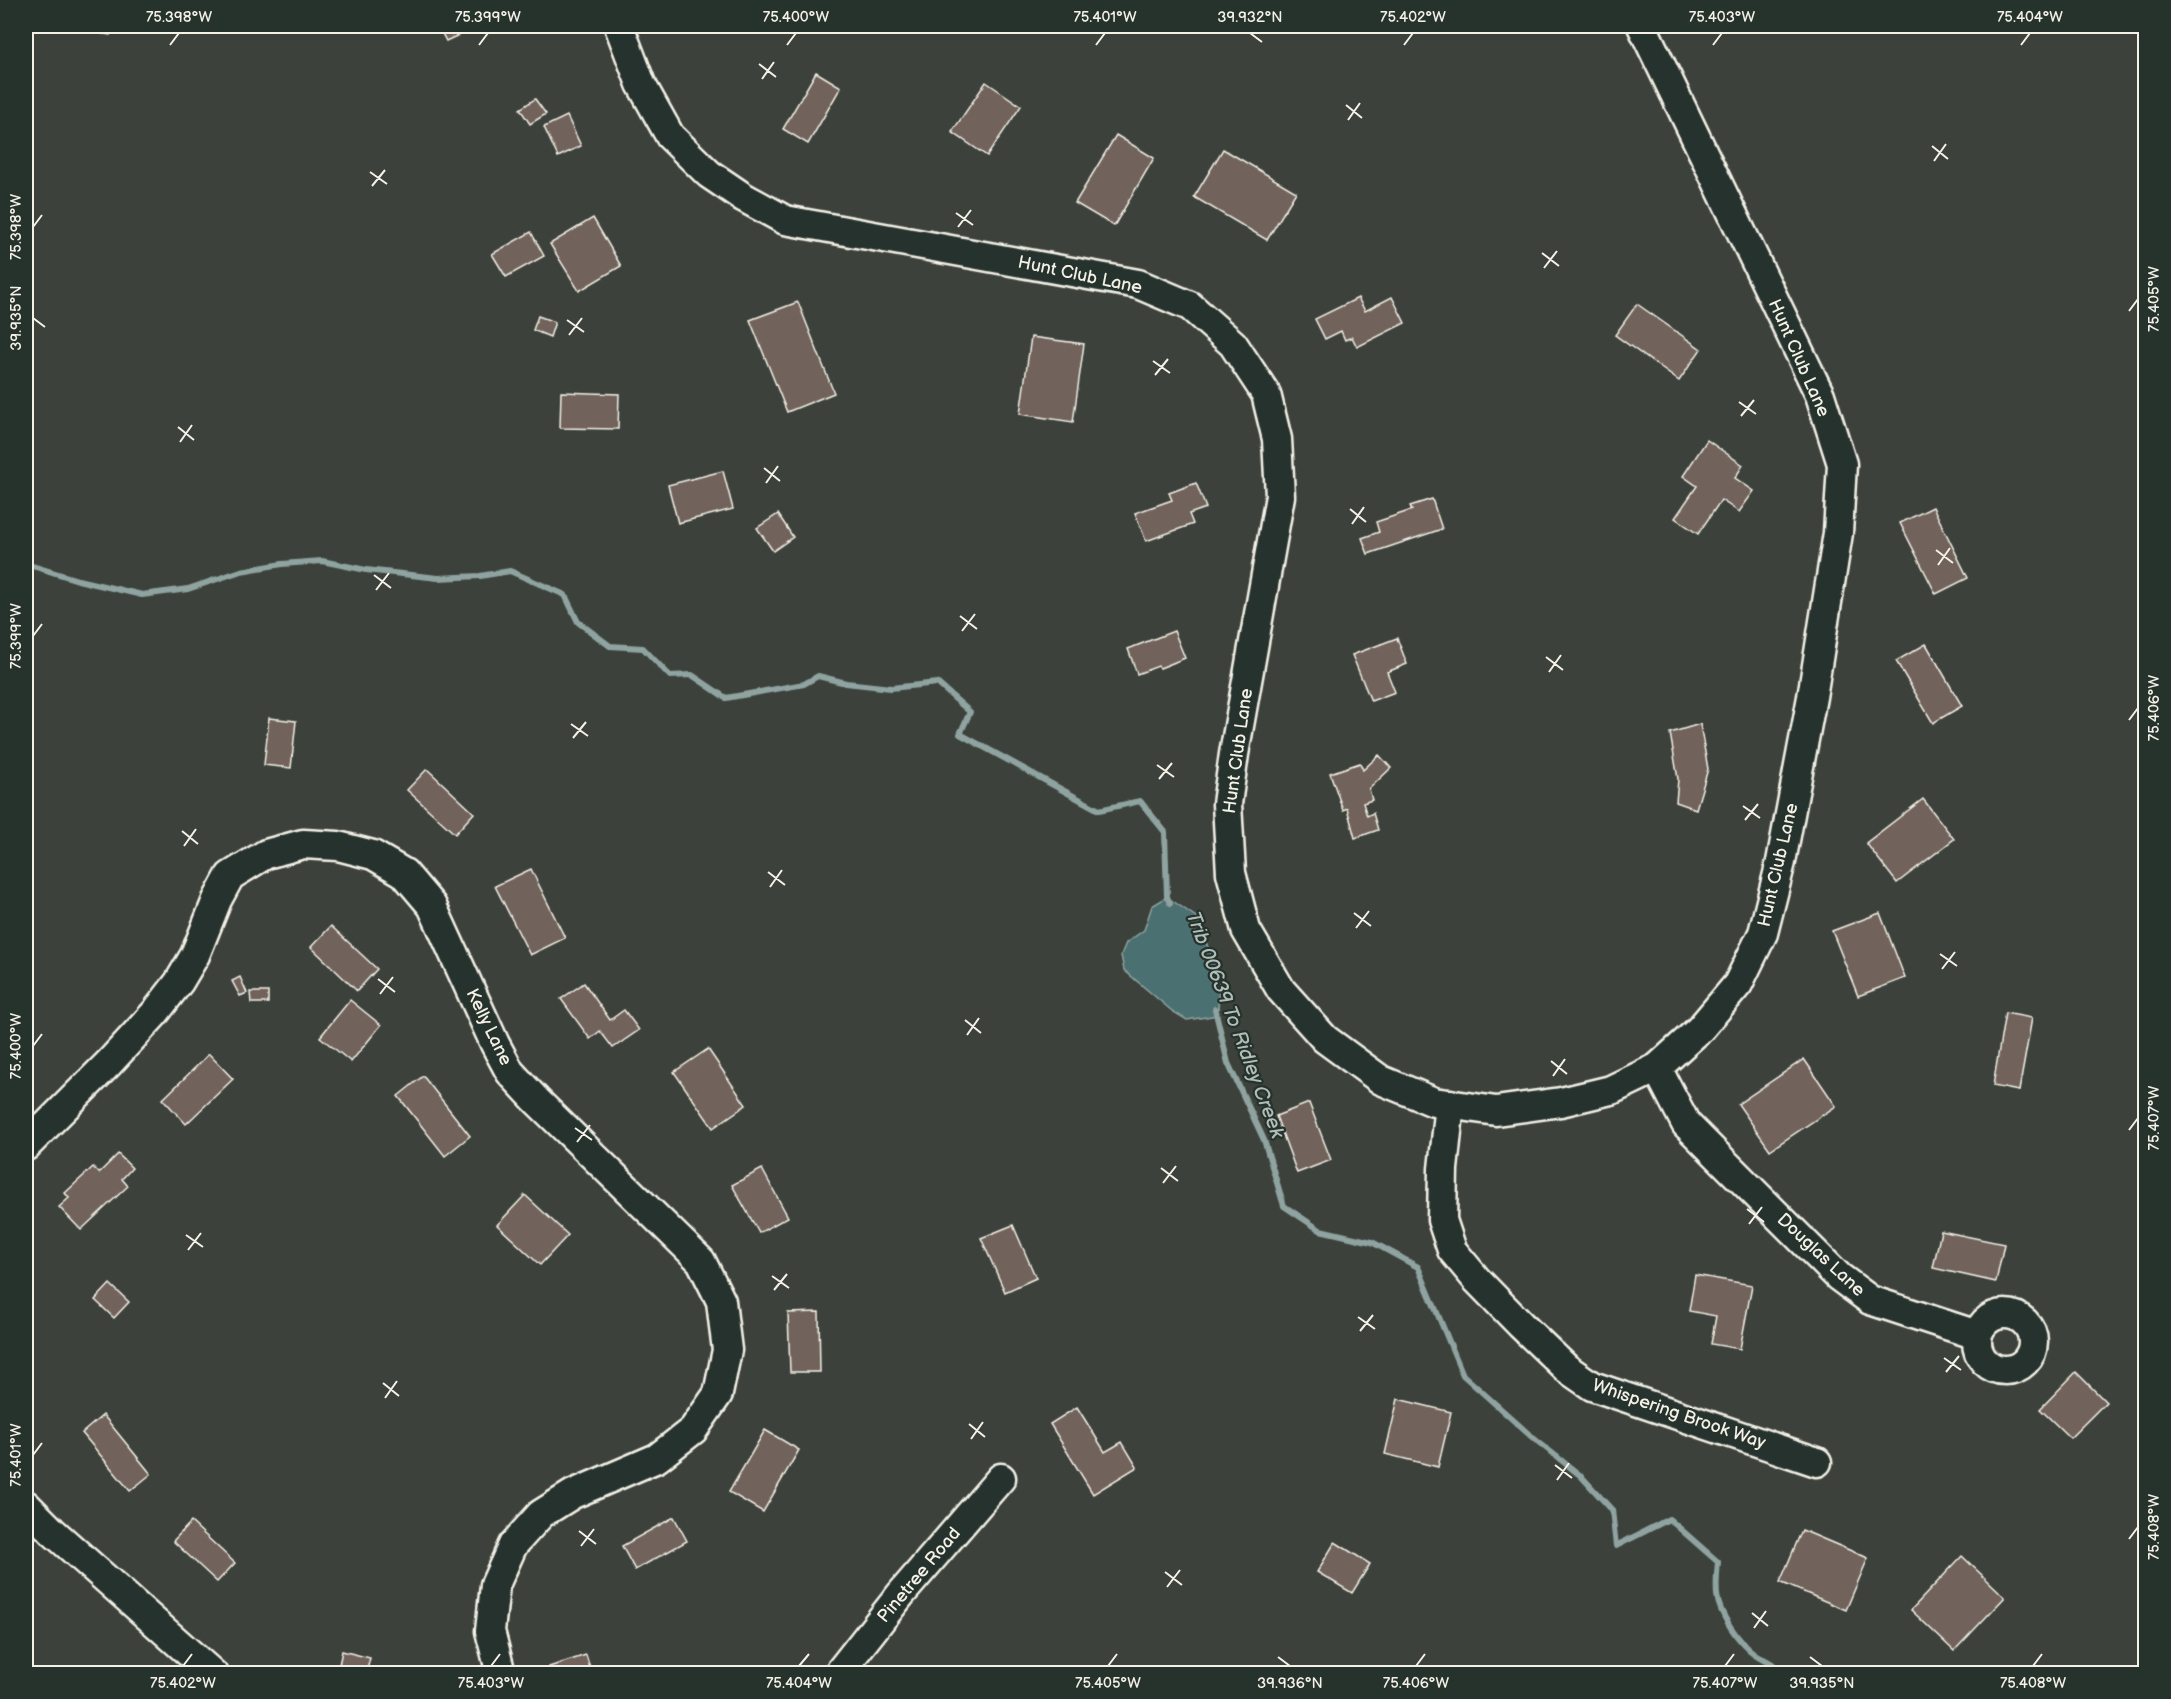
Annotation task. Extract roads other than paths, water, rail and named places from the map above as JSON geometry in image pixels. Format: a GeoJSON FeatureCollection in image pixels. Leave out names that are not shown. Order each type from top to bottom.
{"type":"FeatureCollection","features":[{"type":"Feature","properties":{"kind":"street","name":"Hunt Club Lane"},"geometry":{"type":"LineString","coordinates":[[619,26],[641,84],[669,136],[709,174],[743,197],[785,220],[1138,284],[1190,306],[1233,344],[1266,394],[1277,439],[1280,496],[1227,804],[1231,873],[1246,930],[1281,990],[1325,1039],[1381,1080],[1434,1101],[1496,1111],[1562,1102],[1611,1090],[1657,1068],[1700,1029],[1738,984],[1763,933],[1781,862],[1812,697],[1838,533],[1842,464],[1820,395],[1642,26]]}},
{"type":"Feature","properties":{"kind":"street","name":"Kelly Lane"},"geometry":{"type":"LineString","coordinates":[[26,1146],[109,1063],[179,982],[195,955],[217,900],[230,876],[266,854],[303,844],[338,846],[373,855],[404,873],[432,906],[510,1072],[701,1261],[721,1301],[727,1350],[718,1394],[693,1430],[657,1458],[573,1494],[541,1514],[513,1545],[495,1585],[490,1631],[501,1674]]}},
{"type":"Feature","properties":{"kind":"street","name":"Douglas Lane"},"geometry":{"type":"LineString","coordinates":[[1657,1068],[1686,1124],[1839,1276],[1870,1300],[1977,1335]]}},
{"type":"Feature","properties":{"kind":"street","name":"Whispering Brook Way"},"geometry":{"type":"LineString","coordinates":[[1450,1104],[1443,1169],[1442,1220],[1452,1250],[1477,1280],[1521,1325],[1566,1368],[1592,1386],[1817,1462]]}},
{"type":"Feature","properties":{"kind":"street","name":"Pinetree Road"},"geometry":{"type":"LineString","coordinates":[[838,1674],[901,1594],[1001,1478]]}},
{"type":"Feature","properties":{"kind":"street"},"geometry":{"type":"LineString","coordinates":[[26,1505],[52,1531],[213,1674]]}},
{"type":"Feature","properties":{"kind":"water"},"geometry":{"type":"Polygon","coordinates":[[[1167,897],[1196,917],[1219,974],[1218,1015],[1187,1020],[1172,1011],[1124,970],[1121,955],[1126,943],[1144,930],[1152,906],[1167,897]]]}},
{"type":"Feature","properties":{"kind":"waterway","name":"Trib 00639 To Ridley Creek"},"geometry":{"type":"LineString","coordinates":[[26,564],[78,580],[142,595],[188,589],[241,571],[282,564],[322,561],[366,570],[438,578],[480,576],[510,571],[565,595],[578,622],[610,646],[643,648],[670,676],[692,675],[726,698],[804,684],[818,676],[846,683],[891,688],[937,683],[970,712],[960,734],[1099,810],[1140,801],[1165,832],[1167,897],[1170,903]]}},
{"type":"Feature","properties":{"kind":"waterway","name":"Trib 00639 To Ridley Creek"},"geometry":{"type":"LineString","coordinates":[[1215,1009],[1228,1063],[1264,1140],[1284,1206],[1320,1230],[1372,1242],[1418,1267],[1463,1375],[1532,1437],[1581,1476],[1612,1510],[1616,1546],[1669,1519],[1718,1562],[1717,1595],[1726,1619],[1743,1643],[1755,1654],[1773,1664],[1780,1674]]}}]}
